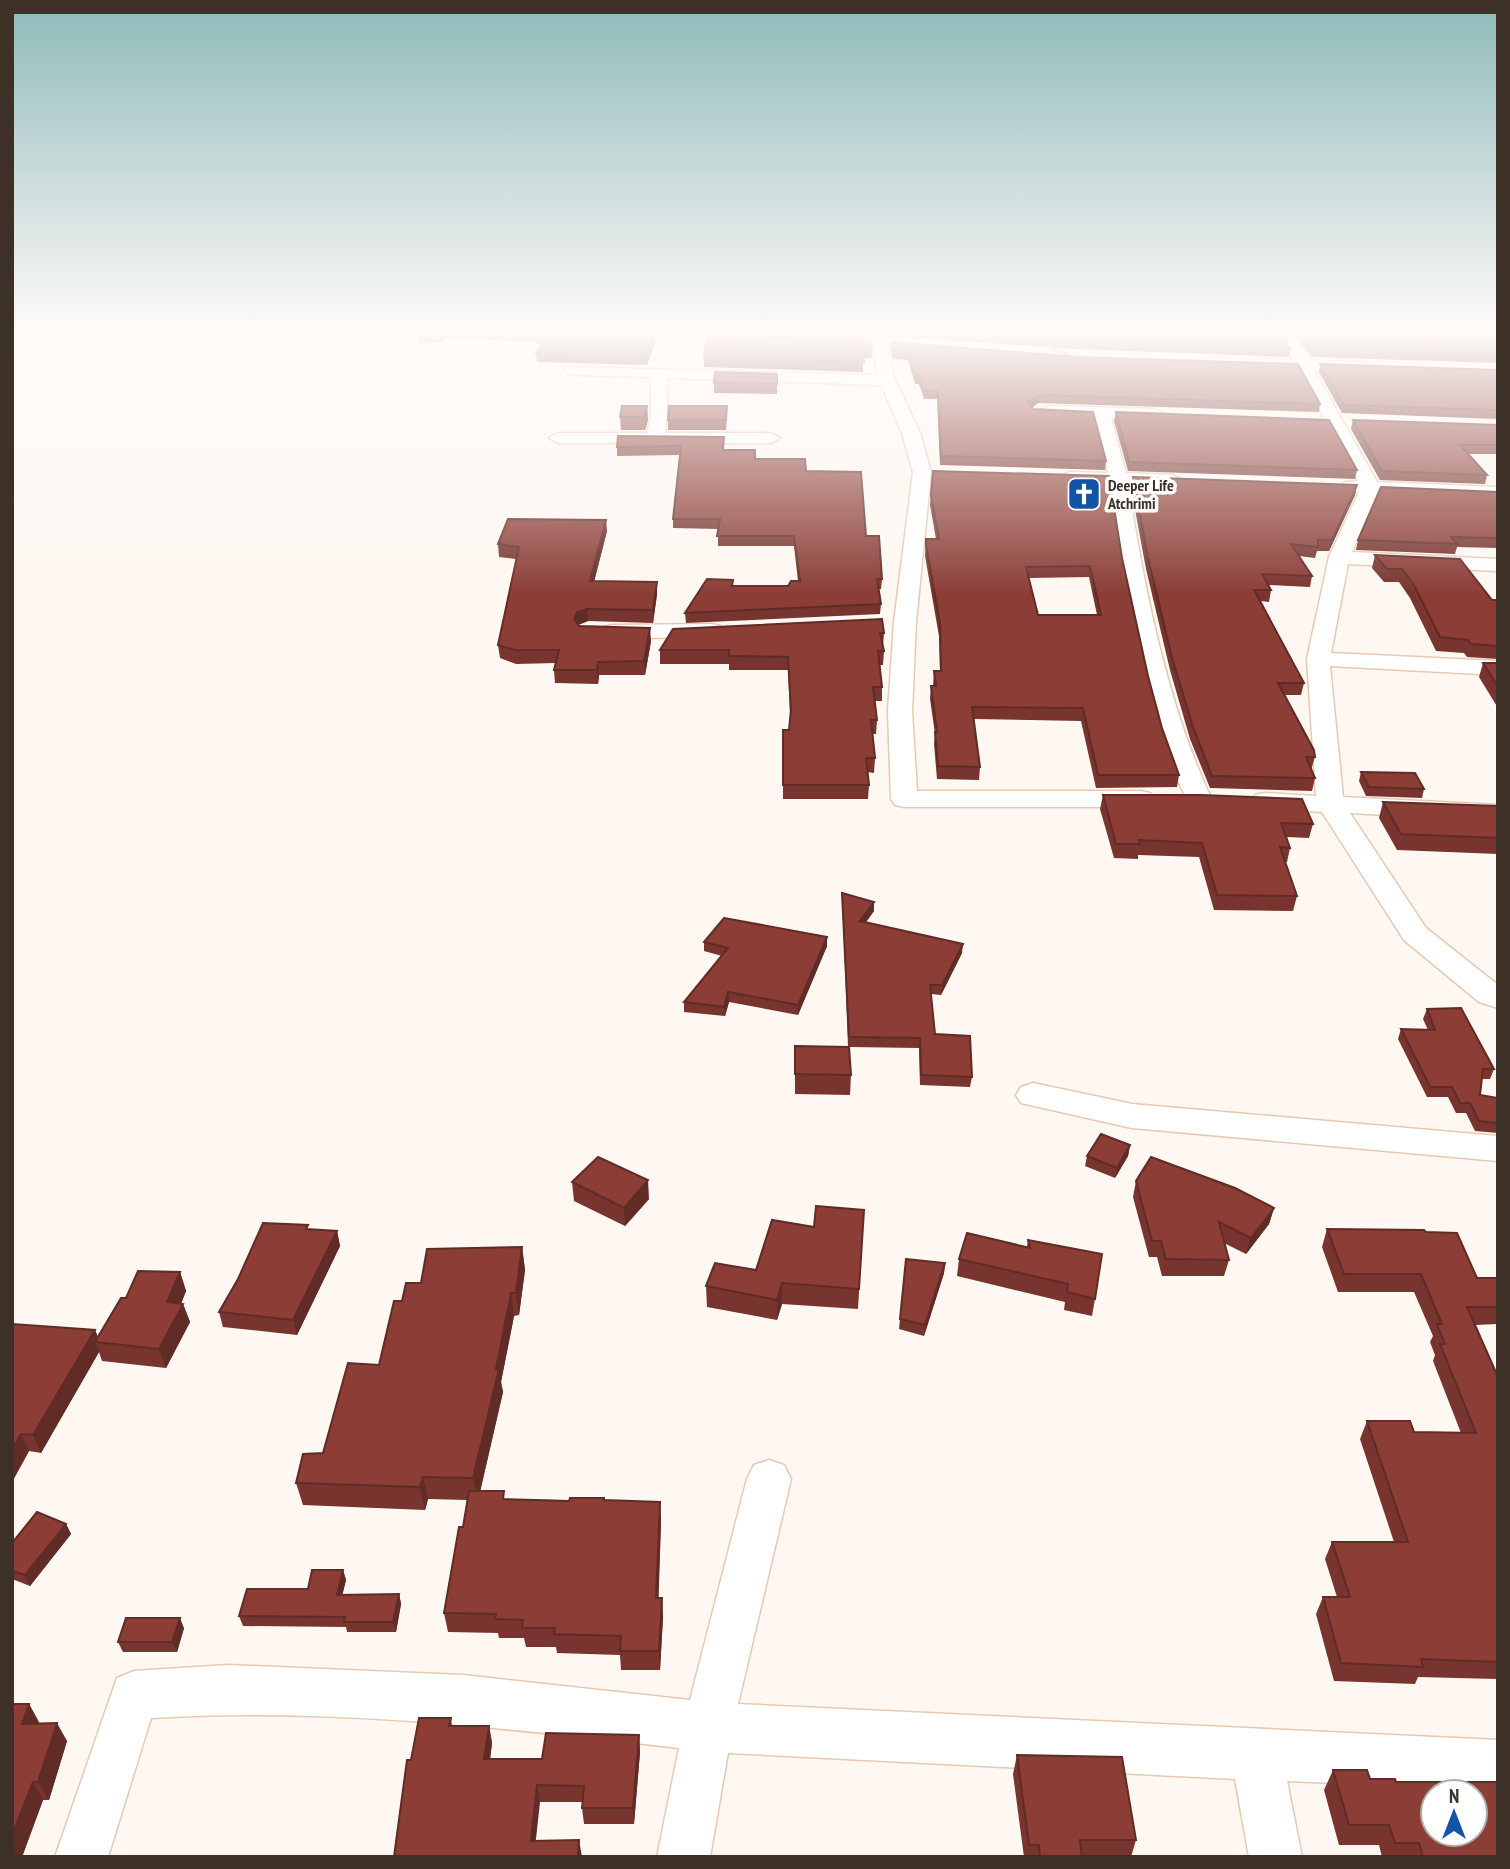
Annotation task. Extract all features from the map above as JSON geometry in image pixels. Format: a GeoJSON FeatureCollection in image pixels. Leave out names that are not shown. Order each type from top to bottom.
{"type":"FeatureCollection","features":[{"type":"Feature","properties":{"kind":"street"},"geometry":{"type":"LineString","coordinates":[[655,438],[658,420]]}},
{"type":"Feature","properties":{"kind":"street"},"geometry":{"type":"LineString","coordinates":[[905,420],[928,472],[905,622],[900,711],[904,799],[1198,798],[1498,813]]}},
{"type":"Feature","properties":{"kind":"street"},"geometry":{"type":"LineString","coordinates":[[1103,420],[1118,478],[1130,561],[1165,709],[1177,752],[1198,798]]}},
{"type":"Feature","properties":{"kind":"street"},"geometry":{"type":"LineString","coordinates":[[1335,420],[1371,487]]}},
{"type":"Feature","properties":{"kind":"street"},"geometry":{"type":"LineString","coordinates":[[558,438],[771,439]]}},
{"type":"Feature","properties":{"kind":"street"},"geometry":{"type":"LineString","coordinates":[[1050,476],[1198,481]]}},
{"type":"Feature","properties":{"kind":"street"},"geometry":{"type":"LineString","coordinates":[[1331,485],[1498,493]]}},
{"type":"Feature","properties":{"kind":"street"},"geometry":{"type":"LineString","coordinates":[[1371,487],[1339,557],[1318,659],[1330,803],[1415,933],[1495,1002]]}},
{"type":"Feature","properties":{"kind":"street"},"geometry":{"type":"LineString","coordinates":[[1339,557],[1498,565]]}},
{"type":"Feature","properties":{"kind":"street"},"geometry":{"type":"LineString","coordinates":[[879,623],[905,622]]}},
{"type":"Feature","properties":{"kind":"street"},"geometry":{"type":"LineString","coordinates":[[588,631],[680,633],[734,629]]}},
{"type":"Feature","properties":{"kind":"street"},"geometry":{"type":"LineString","coordinates":[[1318,659],[1498,668]]}},
{"type":"Feature","properties":{"kind":"street"},"geometry":{"type":"LineString","coordinates":[[1033,1095],[1132,1116],[1498,1149]]}},
{"type":"Feature","properties":{"kind":"street"},"geometry":{"type":"LineString","coordinates":[[683,1857],[708,1727],[769,1479]]}},
{"type":"Feature","properties":{"kind":"street"},"geometry":{"type":"LineString","coordinates":[[81,1857],[134,1695],[228,1689],[463,1699],[708,1727],[1498,1765]]}},
{"type":"Feature","properties":{"kind":"street"},"geometry":{"type":"LineString","coordinates":[[1256,1755],[1276,1857]]}},
{"type":"Feature","properties":{"kind":"building"},"geometry":{"type":"Polygon","coordinates":[[[939,420],[1095,420],[1106,461],[941,456],[939,420]]]}},
{"type":"Feature","properties":{"kind":"building"},"geometry":{"type":"Polygon","coordinates":[[[1118,420],[1329,420],[1357,470],[1129,462],[1118,420]]]}},
{"type":"Feature","properties":{"kind":"building"},"geometry":{"type":"Polygon","coordinates":[[[1353,420],[1498,425],[1498,445],[1460,445],[1487,475],[1382,471],[1353,420]]]}},
{"type":"Feature","properties":{"kind":"building"},"geometry":{"type":"Polygon","coordinates":[[[618,436],[724,437],[723,450],[755,450],[755,459],[805,459],[806,471],[861,472],[866,536],[879,536],[882,579],[877,579],[881,604],[685,613],[707,579],[733,580],[732,586],[788,586],[791,581],[800,581],[794,536],[717,536],[720,519],[673,519],[681,446],[617,447],[618,436]]]}},
{"type":"Feature","properties":{"kind":"building"},"geometry":{"type":"Polygon","coordinates":[[[933,471],[1109,476],[1122,558],[1148,676],[1162,728],[1179,775],[1098,775],[1083,708],[972,707],[980,767],[938,766],[931,686],[936,686],[934,671],[941,671],[940,624],[926,539],[939,539],[931,495],[933,471]],[[1090,566],[1026,567],[1038,615],[1101,615],[1090,566]]]}},
{"type":"Feature","properties":{"kind":"building"},"geometry":{"type":"Polygon","coordinates":[[[1133,477],[1357,485],[1332,540],[1318,540],[1318,547],[1291,544],[1312,576],[1262,574],[1271,590],[1254,590],[1304,683],[1278,683],[1314,750],[1315,757],[1306,757],[1315,778],[1212,776],[1193,727],[1172,658],[1148,558],[1133,477]]]}},
{"type":"Feature","properties":{"kind":"building"},"geometry":{"type":"Polygon","coordinates":[[[1381,487],[1498,492],[1498,538],[1451,537],[1457,544],[1358,540],[1381,487]]]}},
{"type":"Feature","properties":{"kind":"building"},"geometry":{"type":"Polygon","coordinates":[[[508,519],[606,520],[590,581],[657,582],[653,610],[587,609],[577,612],[574,619],[579,626],[650,628],[644,661],[598,662],[597,670],[554,670],[559,650],[515,650],[498,645],[519,547],[498,544],[508,519]]]}},
{"type":"Feature","properties":{"kind":"building"},"geometry":{"type":"Polygon","coordinates":[[[1375,555],[1460,559],[1492,600],[1498,600],[1498,646],[1471,644],[1468,640],[1440,637],[1414,585],[1402,569],[1387,569],[1375,555]]]}},
{"type":"Feature","properties":{"kind":"building"},"geometry":{"type":"Polygon","coordinates":[[[882,619],[884,633],[880,633],[884,651],[878,651],[882,687],[873,687],[877,720],[871,720],[875,758],[866,758],[869,785],[783,785],[783,730],[789,730],[791,710],[788,657],[729,656],[729,650],[660,650],[673,629],[882,619]]]}},
{"type":"Feature","properties":{"kind":"building"},"geometry":{"type":"Polygon","coordinates":[[[1483,663],[1498,663],[1498,687],[1483,663]]]}},
{"type":"Feature","properties":{"kind":"building"},"geometry":{"type":"Polygon","coordinates":[[[1361,772],[1415,773],[1424,789],[1369,787],[1361,772]]]}},
{"type":"Feature","properties":{"kind":"building"},"geometry":{"type":"Polygon","coordinates":[[[1103,795],[1302,799],[1313,824],[1281,823],[1290,848],[1280,847],[1297,896],[1217,895],[1202,843],[1139,840],[1140,844],[1116,844],[1103,795]]]}},
{"type":"Feature","properties":{"kind":"building"},"geometry":{"type":"Polygon","coordinates":[[[1383,802],[1498,806],[1498,838],[1401,834],[1383,802]]]}},
{"type":"Feature","properties":{"kind":"building"},"geometry":{"type":"Polygon","coordinates":[[[842,893],[874,902],[860,921],[963,944],[942,985],[930,985],[935,1034],[970,1036],[972,1077],[921,1075],[920,1038],[849,1037],[842,893]]]}},
{"type":"Feature","properties":{"kind":"building"},"geometry":{"type":"Polygon","coordinates":[[[724,918],[827,937],[798,1005],[728,992],[724,1007],[684,1002],[728,948],[704,942],[724,918]]]}},
{"type":"Feature","properties":{"kind":"building"},"geometry":{"type":"Polygon","coordinates":[[[1461,1008],[1494,1069],[1483,1069],[1480,1095],[1498,1098],[1498,1123],[1479,1121],[1470,1103],[1460,1103],[1452,1087],[1430,1087],[1401,1029],[1435,1030],[1427,1009],[1461,1008]]]}},
{"type":"Feature","properties":{"kind":"building"},"geometry":{"type":"Polygon","coordinates":[[[795,1046],[849,1047],[851,1075],[795,1074],[795,1046]]]}},
{"type":"Feature","properties":{"kind":"building"},"geometry":{"type":"Polygon","coordinates":[[[1101,1134],[1130,1145],[1117,1168],[1087,1156],[1101,1134]]]}},
{"type":"Feature","properties":{"kind":"building"},"geometry":{"type":"Polygon","coordinates":[[[598,1157],[648,1180],[624,1208],[572,1182],[598,1157]]]}},
{"type":"Feature","properties":{"kind":"building"},"geometry":{"type":"Polygon","coordinates":[[[1151,1157],[1235,1188],[1274,1208],[1251,1238],[1219,1222],[1229,1260],[1166,1259],[1161,1241],[1152,1241],[1136,1181],[1151,1157]]]}},
{"type":"Feature","properties":{"kind":"building"},"geometry":{"type":"Polygon","coordinates":[[[816,1206],[864,1210],[859,1289],[782,1283],[777,1300],[706,1286],[715,1263],[756,1270],[772,1220],[814,1227],[816,1206]]]}},
{"type":"Feature","properties":{"kind":"building"},"geometry":{"type":"Polygon","coordinates":[[[263,1223],[308,1225],[306,1229],[337,1231],[293,1320],[219,1312],[238,1279],[263,1223]]]}},
{"type":"Feature","properties":{"kind":"building"},"geometry":{"type":"Polygon","coordinates":[[[1327,1229],[1457,1233],[1477,1278],[1498,1278],[1498,1307],[1467,1307],[1498,1377],[1498,1662],[1421,1659],[1423,1667],[1341,1663],[1323,1597],[1350,1597],[1332,1542],[1408,1542],[1367,1421],[1410,1421],[1414,1432],[1476,1433],[1440,1344],[1445,1344],[1437,1324],[1442,1324],[1421,1274],[1344,1274],[1327,1229]]]}},
{"type":"Feature","properties":{"kind":"building"},"geometry":{"type":"Polygon","coordinates":[[[967,1233],[1030,1248],[1028,1240],[1102,1254],[1095,1299],[1067,1292],[1068,1284],[959,1259],[967,1233]]]}},
{"type":"Feature","properties":{"kind":"building"},"geometry":{"type":"Polygon","coordinates":[[[522,1247],[516,1293],[511,1293],[496,1369],[499,1369],[473,1478],[423,1477],[420,1487],[296,1483],[303,1454],[323,1453],[348,1363],[379,1365],[394,1301],[402,1301],[406,1283],[421,1283],[427,1249],[522,1247]]]}},
{"type":"Feature","properties":{"kind":"building"},"geometry":{"type":"Polygon","coordinates":[[[906,1259],[945,1263],[925,1325],[900,1319],[906,1259]]]}},
{"type":"Feature","properties":{"kind":"building"},"geometry":{"type":"Polygon","coordinates":[[[138,1271],[180,1272],[167,1302],[183,1304],[159,1349],[95,1342],[121,1298],[126,1298],[138,1271]]]}},
{"type":"Feature","properties":{"kind":"building"},"geometry":{"type":"Polygon","coordinates":[[[12,1324],[95,1330],[33,1435],[21,1434],[12,1449],[12,1324]]]}},
{"type":"Feature","properties":{"kind":"building"},"geometry":{"type":"Polygon","coordinates":[[[469,1491],[504,1491],[503,1499],[569,1501],[570,1498],[604,1498],[660,1502],[656,1598],[662,1598],[659,1651],[620,1651],[621,1636],[554,1634],[555,1628],[522,1628],[523,1620],[495,1619],[496,1614],[444,1613],[459,1527],[463,1527],[469,1491]]]}},
{"type":"Feature","properties":{"kind":"building"},"geometry":{"type":"Polygon","coordinates":[[[37,1512],[66,1524],[25,1575],[12,1571],[12,1543],[37,1512]]]}},
{"type":"Feature","properties":{"kind":"building"},"geometry":{"type":"Polygon","coordinates":[[[312,1570],[343,1570],[337,1595],[399,1594],[393,1622],[344,1622],[345,1617],[239,1616],[247,1589],[308,1589],[312,1570]]]}},
{"type":"Feature","properties":{"kind":"building"},"geometry":{"type":"Polygon","coordinates":[[[126,1618],[180,1618],[172,1642],[118,1642],[126,1618]]]}},
{"type":"Feature","properties":{"kind":"building"},"geometry":{"type":"Polygon","coordinates":[[[12,1704],[29,1704],[22,1724],[57,1723],[38,1782],[33,1782],[12,1835],[12,1704]]]}},
{"type":"Feature","properties":{"kind":"building"},"geometry":{"type":"Polygon","coordinates":[[[419,1718],[451,1718],[449,1726],[489,1726],[484,1759],[542,1759],[546,1733],[639,1735],[633,1808],[582,1808],[584,1786],[537,1785],[531,1841],[579,1840],[578,1857],[394,1857],[407,1760],[411,1760],[419,1718]]]}},
{"type":"Feature","properties":{"kind":"building"},"geometry":{"type":"Polygon","coordinates":[[[1017,1755],[1122,1757],[1136,1840],[1080,1840],[1082,1857],[1040,1857],[1039,1845],[1029,1845],[1017,1755]]]}},
{"type":"Feature","properties":{"kind":"building"},"geometry":{"type":"Polygon","coordinates":[[[1333,1770],[1367,1770],[1370,1779],[1419,1782],[1419,1843],[1395,1843],[1389,1825],[1349,1825],[1333,1770]]]}},
{"type":"Feature","properties":{"kind":"building"},"geometry":{"type":"Polygon","coordinates":[[[1489,1782],[1496,1782],[1498,1857],[1423,1857],[1420,1848],[1489,1848],[1489,1782]]]}},
{"type":"Feature","properties":{"kind":"place","name":"Deeper Life Atchrimi"},"geometry":{"type":"Point","coordinates":[1084,494]}}]}
